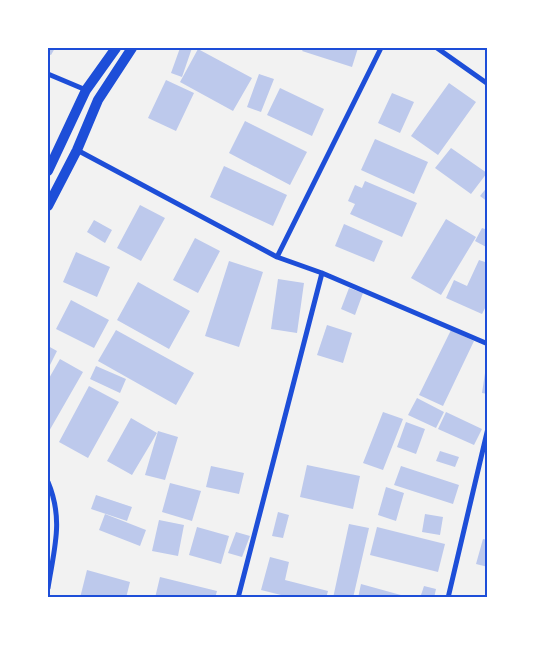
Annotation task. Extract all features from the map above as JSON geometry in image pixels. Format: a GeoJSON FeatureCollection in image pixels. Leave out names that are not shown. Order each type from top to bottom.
{"type":"FeatureCollection","features":[{"type":"Feature","properties":{"kind":"main road"},"geometry":{"type":"LineString","coordinates":[[48,171],[86,90],[116,48]]}},
{"type":"Feature","properties":{"kind":"main road"},"geometry":{"type":"LineString","coordinates":[[48,206],[77,150],[98,100],[132,48]]}},
{"type":"Feature","properties":{"kind":"street"},"geometry":{"type":"LineString","coordinates":[[277,256],[381,48]]}},
{"type":"Feature","properties":{"kind":"street"},"geometry":{"type":"LineString","coordinates":[[437,48],[488,84]]}},
{"type":"Feature","properties":{"kind":"street"},"geometry":{"type":"LineString","coordinates":[[48,74],[86,90]]}},
{"type":"Feature","properties":{"kind":"street"},"geometry":{"type":"LineString","coordinates":[[77,150],[277,256],[322,273],[488,344]]}},
{"type":"Feature","properties":{"kind":"street"},"geometry":{"type":"LineString","coordinates":[[238,598],[322,273]]}},
{"type":"Feature","properties":{"kind":"street"},"geometry":{"type":"LineString","coordinates":[[448,598],[488,428]]}},
{"type":"Feature","properties":{"kind":"street"},"geometry":{"type":"LineString","coordinates":[[48,482],[56,500],[58,527],[48,588]]}},
{"type":"Feature","properties":{"kind":"building"},"geometry":{"type":"Polygon","coordinates":[[[48,48],[55,48],[51,55],[48,54],[48,48]]]}},
{"type":"Feature","properties":{"kind":"building"},"geometry":{"type":"Polygon","coordinates":[[[180,48],[192,48],[182,77],[171,73],[180,48]]]}},
{"type":"Feature","properties":{"kind":"building"},"geometry":{"type":"Polygon","coordinates":[[[304,48],[358,48],[352,67],[302,51],[304,48]]]}},
{"type":"Feature","properties":{"kind":"building"},"geometry":{"type":"Polygon","coordinates":[[[198,49],[252,78],[233,111],[180,82],[198,49]]]}},
{"type":"Feature","properties":{"kind":"building"},"geometry":{"type":"Polygon","coordinates":[[[259,74],[274,79],[261,112],[247,107],[259,74]]]}},
{"type":"Feature","properties":{"kind":"building"},"geometry":{"type":"Polygon","coordinates":[[[166,80],[194,93],[176,131],[148,118],[166,80]]]}},
{"type":"Feature","properties":{"kind":"building"},"geometry":{"type":"Polygon","coordinates":[[[449,83],[476,102],[438,155],[411,136],[449,83]]]}},
{"type":"Feature","properties":{"kind":"building"},"geometry":{"type":"Polygon","coordinates":[[[280,88],[324,109],[312,136],[267,115],[280,88]]]}},
{"type":"Feature","properties":{"kind":"building"},"geometry":{"type":"Polygon","coordinates":[[[392,93],[414,102],[400,133],[378,123],[392,93]]]}},
{"type":"Feature","properties":{"kind":"building"},"geometry":{"type":"Polygon","coordinates":[[[245,121],[307,152],[290,185],[229,153],[245,121]]]}},
{"type":"Feature","properties":{"kind":"building"},"geometry":{"type":"Polygon","coordinates":[[[375,139],[428,162],[414,194],[361,170],[375,139]]]}},
{"type":"Feature","properties":{"kind":"building"},"geometry":{"type":"Polygon","coordinates":[[[451,148],[487,173],[471,194],[435,168],[451,148]]]}},
{"type":"Feature","properties":{"kind":"building"},"geometry":{"type":"Polygon","coordinates":[[[224,166],[287,195],[273,226],[210,197],[224,166]]]}},
{"type":"Feature","properties":{"kind":"building"},"geometry":{"type":"Polygon","coordinates":[[[365,181],[417,203],[402,237],[350,214],[355,204],[348,201],[355,185],[362,188],[365,181]]]}},
{"type":"Feature","properties":{"kind":"building"},"geometry":{"type":"Polygon","coordinates":[[[488,186],[488,202],[480,196],[488,186]]]}},
{"type":"Feature","properties":{"kind":"building"},"geometry":{"type":"Polygon","coordinates":[[[140,205],[165,218],[141,261],[117,248],[140,205]]]}},
{"type":"Feature","properties":{"kind":"building"},"geometry":{"type":"Polygon","coordinates":[[[446,219],[476,237],[441,295],[411,278],[446,219]]]}},
{"type":"Feature","properties":{"kind":"building"},"geometry":{"type":"Polygon","coordinates":[[[94,220],[112,230],[105,243],[87,232],[94,220]]]}},
{"type":"Feature","properties":{"kind":"building"},"geometry":{"type":"Polygon","coordinates":[[[344,224],[383,241],[374,262],[335,246],[344,224]]]}},
{"type":"Feature","properties":{"kind":"building"},"geometry":{"type":"Polygon","coordinates":[[[482,228],[488,230],[488,248],[475,241],[482,228]]]}},
{"type":"Feature","properties":{"kind":"building"},"geometry":{"type":"Polygon","coordinates":[[[195,238],[220,251],[198,293],[173,280],[195,238]]]}},
{"type":"Feature","properties":{"kind":"building"},"geometry":{"type":"Polygon","coordinates":[[[76,252],[110,267],[97,297],[63,282],[76,252]]]}},
{"type":"Feature","properties":{"kind":"building"},"geometry":{"type":"Polygon","coordinates":[[[479,260],[488,263],[488,302],[482,314],[446,298],[454,280],[467,286],[479,260]]]}},
{"type":"Feature","properties":{"kind":"building"},"geometry":{"type":"Polygon","coordinates":[[[229,261],[263,272],[239,347],[205,336],[229,261]]]}},
{"type":"Feature","properties":{"kind":"building"},"geometry":{"type":"Polygon","coordinates":[[[278,279],[304,283],[297,333],[271,329],[278,279]]]}},
{"type":"Feature","properties":{"kind":"building"},"geometry":{"type":"Polygon","coordinates":[[[138,282],[190,311],[169,349],[117,320],[138,282]]]}},
{"type":"Feature","properties":{"kind":"building"},"geometry":{"type":"Polygon","coordinates":[[[349,288],[363,293],[355,315],[341,309],[349,288]]]}},
{"type":"Feature","properties":{"kind":"building"},"geometry":{"type":"Polygon","coordinates":[[[71,300],[109,320],[94,348],[56,329],[71,300]]]}},
{"type":"Feature","properties":{"kind":"building"},"geometry":{"type":"Polygon","coordinates":[[[327,325],[352,333],[343,363],[317,355],[327,325]]]}},
{"type":"Feature","properties":{"kind":"building"},"geometry":{"type":"Polygon","coordinates":[[[116,330],[194,373],[176,405],[98,361],[116,330]]]}},
{"type":"Feature","properties":{"kind":"building"},"geometry":{"type":"Polygon","coordinates":[[[451,330],[474,341],[443,406],[419,395],[451,330]]]}},
{"type":"Feature","properties":{"kind":"building"},"geometry":{"type":"Polygon","coordinates":[[[48,346],[57,351],[48,369],[48,346]]]}},
{"type":"Feature","properties":{"kind":"building"},"geometry":{"type":"Polygon","coordinates":[[[60,359],[83,372],[48,433],[48,380],[60,359]]]}},
{"type":"Feature","properties":{"kind":"building"},"geometry":{"type":"Polygon","coordinates":[[[96,366],[126,379],[120,393],[90,379],[96,366]]]}},
{"type":"Feature","properties":{"kind":"building"},"geometry":{"type":"Polygon","coordinates":[[[485,373],[488,373],[488,394],[482,393],[485,373]]]}},
{"type":"Feature","properties":{"kind":"building"},"geometry":{"type":"Polygon","coordinates":[[[89,386],[119,402],[88,458],[59,442],[89,386]]]}},
{"type":"Feature","properties":{"kind":"building"},"geometry":{"type":"Polygon","coordinates":[[[417,398],[444,412],[436,428],[408,415],[417,398]]]}},
{"type":"Feature","properties":{"kind":"building"},"geometry":{"type":"Polygon","coordinates":[[[383,412],[403,419],[383,470],[363,463],[383,412]]]}},
{"type":"Feature","properties":{"kind":"building"},"geometry":{"type":"Polygon","coordinates":[[[446,412],[482,429],[474,445],[438,429],[446,412]]]}},
{"type":"Feature","properties":{"kind":"building"},"geometry":{"type":"Polygon","coordinates":[[[131,418],[157,433],[132,475],[107,461],[131,418]]]}},
{"type":"Feature","properties":{"kind":"building"},"geometry":{"type":"Polygon","coordinates":[[[406,422],[425,429],[416,454],[397,447],[406,422]]]}},
{"type":"Feature","properties":{"kind":"building"},"geometry":{"type":"Polygon","coordinates":[[[158,431],[178,437],[165,480],[145,475],[158,431]]]}},
{"type":"Feature","properties":{"kind":"building"},"geometry":{"type":"Polygon","coordinates":[[[440,451],[459,457],[455,467],[436,461],[440,451]]]}},
{"type":"Feature","properties":{"kind":"building"},"geometry":{"type":"Polygon","coordinates":[[[307,465],[360,476],[353,509],[300,497],[307,465]]]}},
{"type":"Feature","properties":{"kind":"building"},"geometry":{"type":"Polygon","coordinates":[[[211,466],[244,473],[239,494],[206,487],[211,466]]]}},
{"type":"Feature","properties":{"kind":"building"},"geometry":{"type":"Polygon","coordinates":[[[401,466],[459,485],[453,504],[394,485],[401,466]]]}},
{"type":"Feature","properties":{"kind":"building"},"geometry":{"type":"Polygon","coordinates":[[[170,483],[201,491],[192,521],[162,512],[170,483]]]}},
{"type":"Feature","properties":{"kind":"building"},"geometry":{"type":"Polygon","coordinates":[[[386,487],[404,493],[396,521],[378,515],[386,487]]]}},
{"type":"Feature","properties":{"kind":"building"},"geometry":{"type":"Polygon","coordinates":[[[96,495],[132,507],[127,521],[91,509],[96,495]]]}},
{"type":"Feature","properties":{"kind":"building"},"geometry":{"type":"Polygon","coordinates":[[[278,512],[289,515],[283,538],[272,536],[278,512]]]}},
{"type":"Feature","properties":{"kind":"building"},"geometry":{"type":"Polygon","coordinates":[[[105,514],[146,530],[140,546],[99,530],[105,514]]]}},
{"type":"Feature","properties":{"kind":"building"},"geometry":{"type":"Polygon","coordinates":[[[425,514],[443,517],[440,535],[422,532],[425,514]]]}},
{"type":"Feature","properties":{"kind":"building"},"geometry":{"type":"Polygon","coordinates":[[[159,520],[184,525],[178,556],[152,551],[159,520]]]}},
{"type":"Feature","properties":{"kind":"building"},"geometry":{"type":"Polygon","coordinates":[[[349,524],[369,528],[353,598],[333,598],[349,524]]]}},
{"type":"Feature","properties":{"kind":"building"},"geometry":{"type":"Polygon","coordinates":[[[197,527],[229,536],[221,564],[189,555],[197,527]]]}},
{"type":"Feature","properties":{"kind":"building"},"geometry":{"type":"Polygon","coordinates":[[[377,527],[445,544],[438,572],[370,555],[377,527]]]}},
{"type":"Feature","properties":{"kind":"building"},"geometry":{"type":"Polygon","coordinates":[[[236,532],[250,536],[242,557],[228,553],[236,532]]]}},
{"type":"Feature","properties":{"kind":"building"},"geometry":{"type":"Polygon","coordinates":[[[483,539],[488,540],[488,567],[476,564],[483,539]]]}},
{"type":"Feature","properties":{"kind":"building"},"geometry":{"type":"Polygon","coordinates":[[[270,557],[289,562],[285,580],[328,591],[326,598],[293,598],[261,590],[270,557]]]}},
{"type":"Feature","properties":{"kind":"building"},"geometry":{"type":"Polygon","coordinates":[[[87,570],[130,582],[126,598],[80,598],[87,570]]]}},
{"type":"Feature","properties":{"kind":"building"},"geometry":{"type":"Polygon","coordinates":[[[160,577],[217,591],[215,598],[155,598],[160,577]]]}},
{"type":"Feature","properties":{"kind":"building"},"geometry":{"type":"Polygon","coordinates":[[[361,584],[408,597],[408,598],[358,598],[361,584]]]}},
{"type":"Feature","properties":{"kind":"building"},"geometry":{"type":"Polygon","coordinates":[[[424,586],[436,589],[434,598],[420,598],[424,586]]]}}]}
